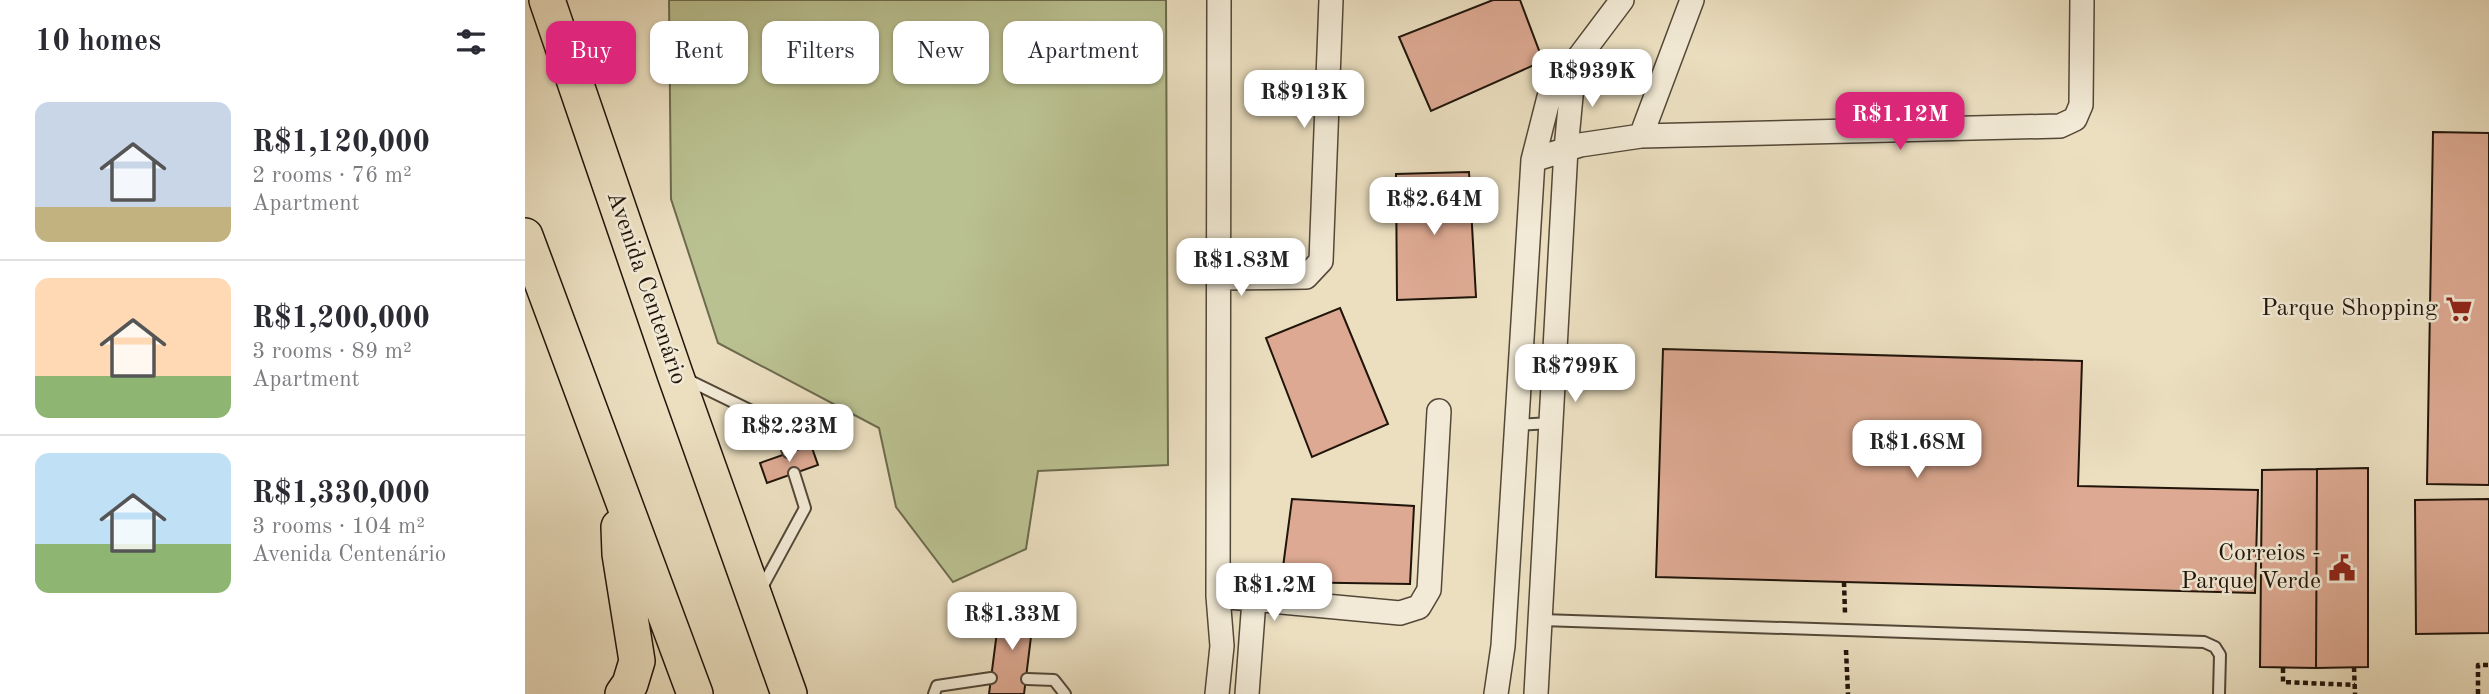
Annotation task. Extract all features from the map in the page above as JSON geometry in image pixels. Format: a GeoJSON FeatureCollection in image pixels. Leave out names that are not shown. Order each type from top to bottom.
{"type":"FeatureCollection","features":[{"type":"Feature","properties":{"kind":"main road","name":"Avenida Centenário"},"geometry":{"type":"LineString","coordinates":[[547,0],[675,374],[789,694]]}},
{"type":"Feature","properties":{"kind":"main road"},"geometry":{"type":"LineString","coordinates":[[525,236],[695,694]]}},
{"type":"Feature","properties":{"kind":"main road"},"geometry":{"type":"LineString","coordinates":[[618,492],[620,554],[637,662],[623,694]]}},
{"type":"Feature","properties":{"kind":"street"},"geometry":{"type":"LineString","coordinates":[[1217,694],[1221,646],[1218,596],[1219,0]]}},
{"type":"Feature","properties":{"kind":"street"},"geometry":{"type":"LineString","coordinates":[[1219,278],[1306,277],[1321,261],[1331,0]]}},
{"type":"Feature","properties":{"kind":"street"},"geometry":{"type":"LineString","coordinates":[[1496,694],[1503,646],[1533,160],[1549,97],[1622,0]]}},
{"type":"Feature","properties":{"kind":"street"},"geometry":{"type":"LineString","coordinates":[[1641,136],[1692,0]]}},
{"type":"Feature","properties":{"kind":"street"},"geometry":{"type":"LineString","coordinates":[[1533,160],[1566,149],[1641,136],[2060,126],[2075,119],[2081,105],[2082,0]]}},
{"type":"Feature","properties":{"kind":"street"},"geometry":{"type":"LineString","coordinates":[[1536,694],[1566,149],[1574,65]]}},
{"type":"Feature","properties":{"kind":"street"},"geometry":{"type":"LineString","coordinates":[[1218,596],[1400,613],[1419,607],[1429,590],[1439,411]]}},
{"type":"Feature","properties":{"kind":"street"},"geometry":{"type":"LineString","coordinates":[[1247,694],[1254,600]]}},
{"type":"Feature","properties":{"kind":"lane"},"geometry":{"type":"LineString","coordinates":[[675,374],[778,424],[787,452]]}},
{"type":"Feature","properties":{"kind":"lane"},"geometry":{"type":"LineString","coordinates":[[1516,425],[1552,423]]}},
{"type":"Feature","properties":{"kind":"lane"},"geometry":{"type":"LineString","coordinates":[[755,600],[805,508],[794,473]]}},
{"type":"Feature","properties":{"kind":"lane"},"geometry":{"type":"LineString","coordinates":[[1542,620],[2204,642],[2215,647],[2220,655],[2219,694]]}},
{"type":"Feature","properties":{"kind":"lane"},"geometry":{"type":"LineString","coordinates":[[935,694],[937,686],[991,678]]}},
{"type":"Feature","properties":{"kind":"lane"},"geometry":{"type":"LineString","coordinates":[[1027,679],[1054,680],[1065,694]]}},
{"type":"Feature","properties":{"kind":"path"},"geometry":{"type":"LineString","coordinates":[[2478,694],[2478,665],[2489,665]]}},
{"type":"Feature","properties":{"kind":"path"},"geometry":{"type":"LineString","coordinates":[[2354,667],[2355,694]]}},
{"type":"Feature","properties":{"kind":"path"},"geometry":{"type":"LineString","coordinates":[[2283,668],[2283,682],[2355,685]]}},
{"type":"Feature","properties":{"kind":"green space"},"geometry":{"type":"Polygon","coordinates":[[[669,0],[1166,0],[1168,465],[1038,471],[1026,549],[953,582],[896,507],[879,428],[718,343],[671,199],[670,84],[748,84],[748,21],[669,21],[669,0]]]}},
{"type":"Feature","properties":{"kind":"building"},"geometry":{"type":"Polygon","coordinates":[[[1493,0],[1520,0],[1543,61],[1431,111],[1399,37],[1493,0]]]}},
{"type":"Feature","properties":{"kind":"building","name":"Parque Shopping"},"geometry":{"type":"Polygon","coordinates":[[[2433,132],[2489,133],[2489,485],[2427,484],[2433,132]]]}},
{"type":"Feature","properties":{"kind":"building"},"geometry":{"type":"Polygon","coordinates":[[[1469,172],[1476,297],[1397,300],[1396,174],[1469,172]]]}},
{"type":"Feature","properties":{"kind":"building"},"geometry":{"type":"Polygon","coordinates":[[[1340,308],[1388,424],[1312,457],[1266,338],[1340,308]]]}},
{"type":"Feature","properties":{"kind":"building"},"geometry":{"type":"Polygon","coordinates":[[[1663,349],[2082,361],[2078,486],[2258,490],[2255,593],[1656,577],[1663,349]]]}},
{"type":"Feature","properties":{"kind":"building"},"geometry":{"type":"Polygon","coordinates":[[[811,445],[818,465],[767,483],[760,463],[811,445]]]}},
{"type":"Feature","properties":{"kind":"building","name":"Correios - Parque Verde"},"geometry":{"type":"Polygon","coordinates":[[[2368,468],[2368,667],[2316,668],[2317,469],[2368,468]]]}},
{"type":"Feature","properties":{"kind":"building"},"geometry":{"type":"Polygon","coordinates":[[[2317,469],[2316,668],[2260,667],[2262,470],[2317,469]]]}},
{"type":"Feature","properties":{"kind":"building"},"geometry":{"type":"Polygon","coordinates":[[[1292,499],[1414,506],[1410,584],[1281,582],[1292,499]]]}},
{"type":"Feature","properties":{"kind":"building"},"geometry":{"type":"Polygon","coordinates":[[[2489,499],[2489,633],[2416,634],[2415,500],[2489,499]]]}},
{"type":"Feature","properties":{"kind":"building"},"geometry":{"type":"Polygon","coordinates":[[[1000,608],[1034,612],[1024,694],[989,694],[1000,608]]]}},
{"type":"Feature","properties":{"kind":"place","name":"Parque Shopping"},"geometry":{"type":"Point","coordinates":[2459,309]}},
{"type":"Feature","properties":{"kind":"place","name":"Correios - Parque Verde"},"geometry":{"type":"Point","coordinates":[2342,568]}}]}
